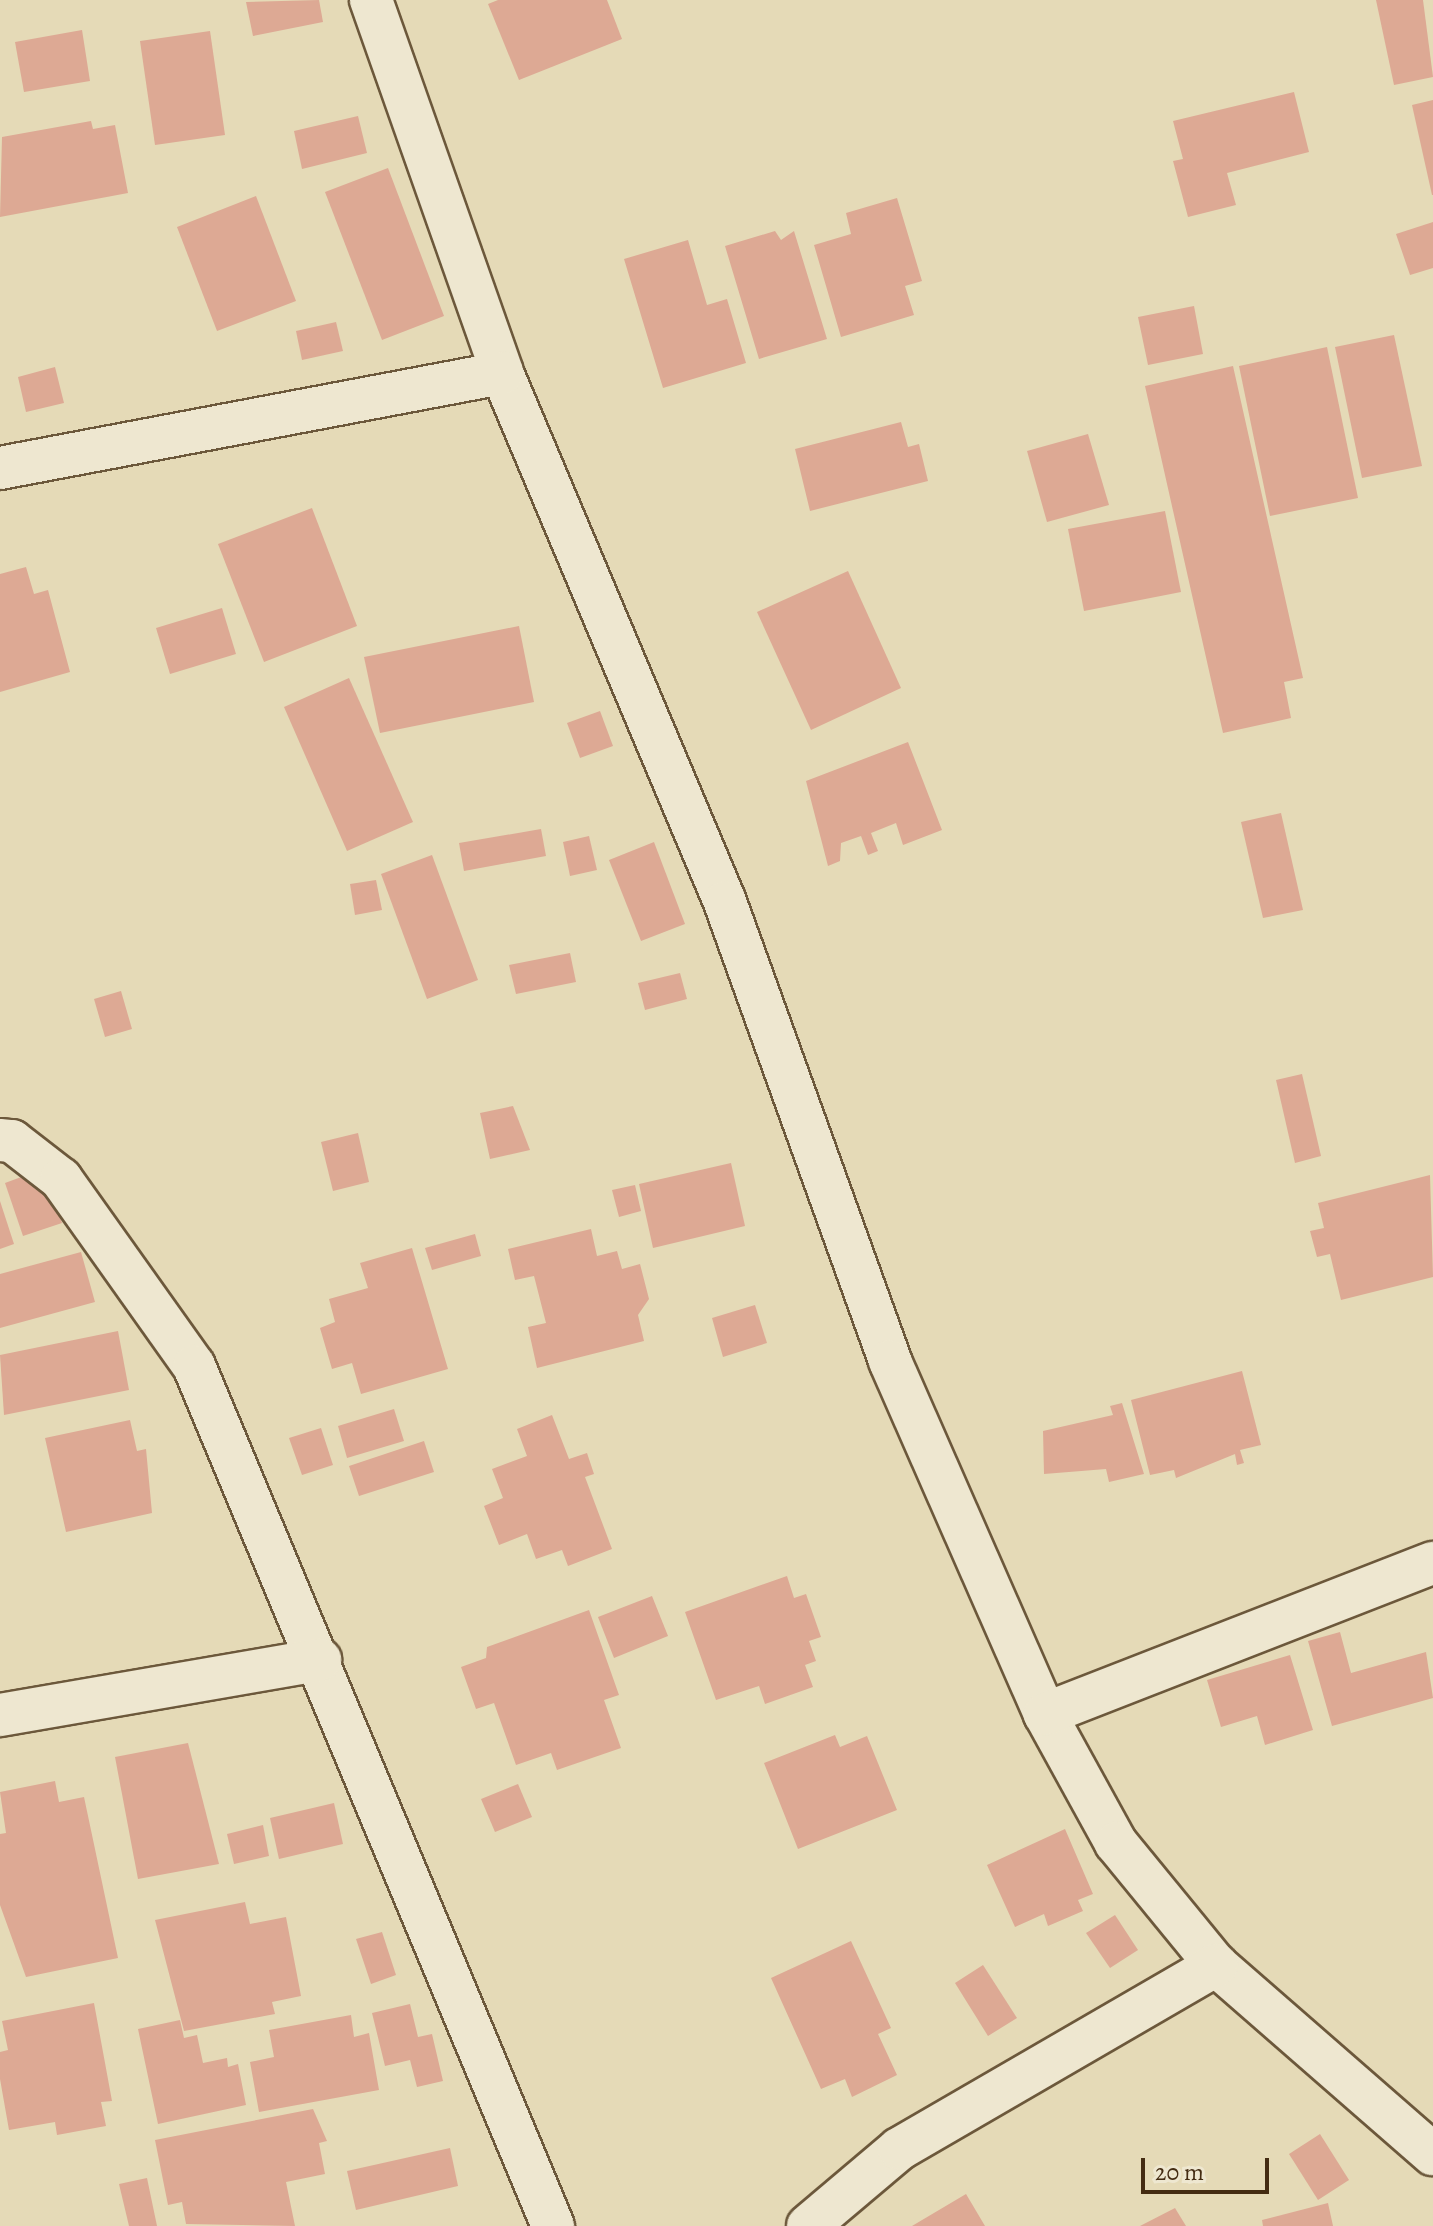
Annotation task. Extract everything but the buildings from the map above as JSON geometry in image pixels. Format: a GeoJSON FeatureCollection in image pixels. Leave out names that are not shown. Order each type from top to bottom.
{"type":"FeatureCollection","features":[{"type":"Feature","properties":{"kind":"street"},"geometry":{"type":"LineString","coordinates":[[371,0],[502,373],[725,902],[890,1361],[1045,1714],[1116,1843],[1216,1965],[1433,2154]]}},
{"type":"Feature","properties":{"kind":"street"},"geometry":{"type":"LineString","coordinates":[[0,468],[502,373]]}},
{"type":"Feature","properties":{"kind":"street"},"geometry":{"type":"LineString","coordinates":[[0,1140],[12,1141],[61,1179],[194,1366],[320,1660],[553,2226]]}},
{"type":"Feature","properties":{"kind":"street"},"geometry":{"type":"LineString","coordinates":[[1045,1714],[1433,1563]]}},
{"type":"Feature","properties":{"kind":"street"},"geometry":{"type":"LineString","coordinates":[[0,1715],[320,1660]]}},
{"type":"Feature","properties":{"kind":"street"},"geometry":{"type":"LineString","coordinates":[[808,2226],[899,2149],[1216,1965]]}}]}
